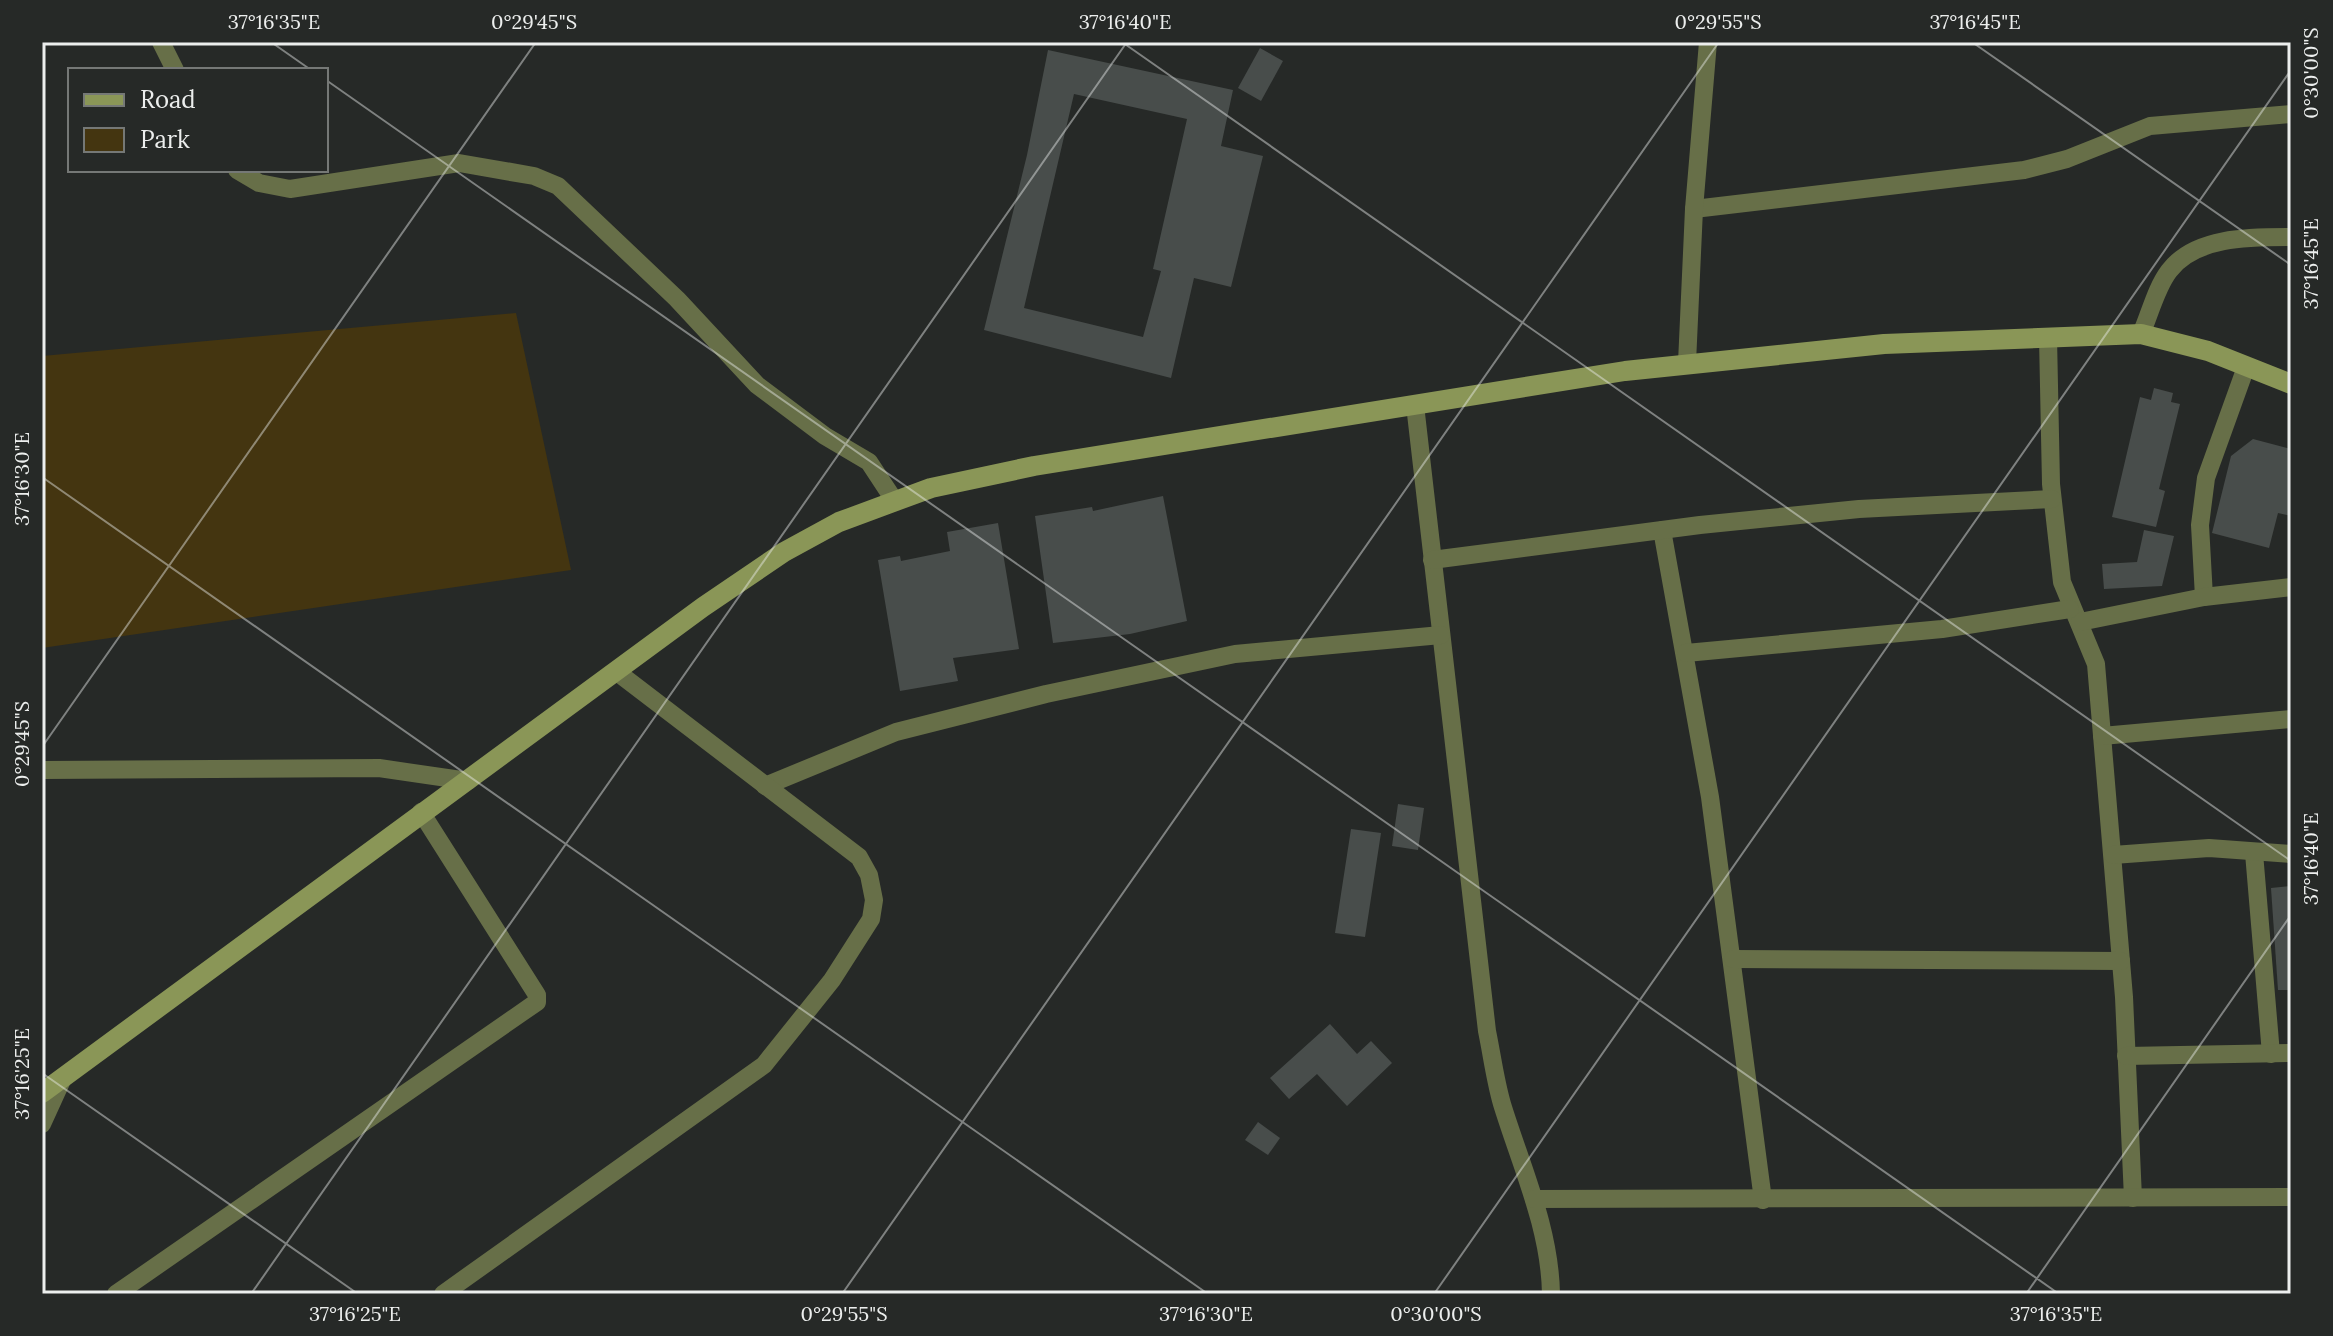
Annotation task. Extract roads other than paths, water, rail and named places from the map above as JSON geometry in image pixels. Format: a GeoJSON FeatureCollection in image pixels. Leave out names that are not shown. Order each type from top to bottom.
{"type":"FeatureCollection","features":[{"type":"Feature","properties":{"kind":"main road"},"geometry":{"type":"LineString","coordinates":[[42,1093],[421,812],[784,552],[839,522],[894,500],[1034,466],[1415,405],[1687,363],[1884,344],[2141,334],[2208,351],[2291,384]]}},
{"type":"Feature","properties":{"kind":"street"},"geometry":{"type":"LineString","coordinates":[[161,42],[174,68]]}},
{"type":"Feature","properties":{"kind":"street"},"geometry":{"type":"LineString","coordinates":[[1687,363],[1694,209],[1708,42]]}},
{"type":"Feature","properties":{"kind":"street"},"geometry":{"type":"LineString","coordinates":[[1694,209],[2024,170],[2067,159],[2150,126],[2291,114]]}},
{"type":"Feature","properties":{"kind":"street"},"geometry":{"type":"LineString","coordinates":[[240,172],[259,183],[290,189],[459,163],[521,173],[558,186],[677,299],[757,385],[825,436],[869,462],[894,500]]}},
{"type":"Feature","properties":{"kind":"street"},"geometry":{"type":"LineString","coordinates":[[2141,334],[2167,274],[2177,263],[2203,248],[2241,237],[2291,237]]}},
{"type":"Feature","properties":{"kind":"street"},"geometry":{"type":"LineString","coordinates":[[2048,337],[2052,499],[2062,582],[2096,664],[2121,961],[2133,1198]]}},
{"type":"Feature","properties":{"kind":"street"},"geometry":{"type":"LineString","coordinates":[[2204,597],[2200,525],[2206,478],[2246,367]]}},
{"type":"Feature","properties":{"kind":"street"},"geometry":{"type":"LineString","coordinates":[[1415,405],[1487,1031],[1501,1100],[1534,1199],[1551,1271],[1551,1294]]}},
{"type":"Feature","properties":{"kind":"street"},"geometry":{"type":"LineString","coordinates":[[1432,560],[1662,530],[1859,509],[2052,499]]}},
{"type":"Feature","properties":{"kind":"street"},"geometry":{"type":"LineString","coordinates":[[1662,530],[1686,653],[1733,959],[1763,1200]]}},
{"type":"Feature","properties":{"kind":"street"},"geometry":{"type":"LineString","coordinates":[[1686,653],[2075,615],[2291,587]]}},
{"type":"Feature","properties":{"kind":"street"},"geometry":{"type":"LineString","coordinates":[[765,786],[896,732],[1046,694],[1235,654],[1441,635]]}},
{"type":"Feature","properties":{"kind":"street"},"geometry":{"type":"LineString","coordinates":[[443,1294],[764,1065],[840,968],[871,919],[874,900],[869,875],[859,857],[617,672]]}},
{"type":"Feature","properties":{"kind":"street"},"geometry":{"type":"LineString","coordinates":[[2102,736],[2291,719]]}},
{"type":"Feature","properties":{"kind":"street"},"geometry":{"type":"LineString","coordinates":[[42,770],[379,768],[468,781]]}},
{"type":"Feature","properties":{"kind":"street"},"geometry":{"type":"LineString","coordinates":[[116,1294],[537,1002],[537,995],[421,812]]}},
{"type":"Feature","properties":{"kind":"street"},"geometry":{"type":"LineString","coordinates":[[2113,855],[2209,848],[2291,854]]}},
{"type":"Feature","properties":{"kind":"street"},"geometry":{"type":"LineString","coordinates":[[2254,853],[2271,1054]]}},
{"type":"Feature","properties":{"kind":"street"},"geometry":{"type":"LineString","coordinates":[[1733,959],[2121,961]]}},
{"type":"Feature","properties":{"kind":"street"},"geometry":{"type":"LineString","coordinates":[[2126,1056],[2291,1053]]}},
{"type":"Feature","properties":{"kind":"street"},"geometry":{"type":"LineString","coordinates":[[42,1124],[63,1078]]}},
{"type":"Feature","properties":{"kind":"street"},"geometry":{"type":"LineString","coordinates":[[1534,1199],[2291,1197]]}}]}
